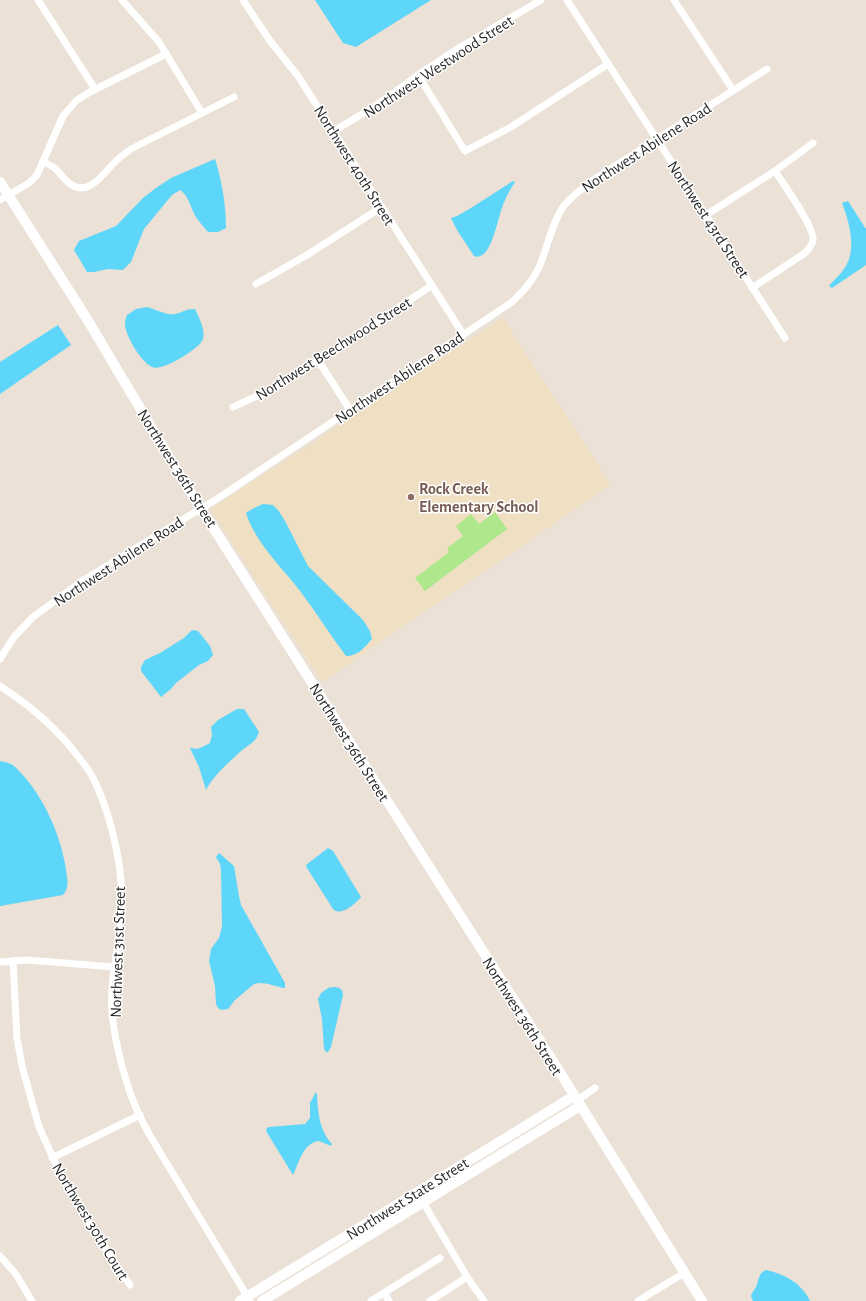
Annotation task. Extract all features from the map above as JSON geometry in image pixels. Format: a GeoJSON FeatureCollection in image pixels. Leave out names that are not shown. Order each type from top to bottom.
{"type":"FeatureCollection","features":[{"type":"Feature","properties":{"kind":"main road","name":"Northwest 36th Street"},"geometry":{"type":"LineString","coordinates":[[0,182],[4,198],[87,319],[174,465],[702,1301]]}},
{"type":"Feature","properties":{"kind":"main road","name":"Northwest State Street"},"geometry":{"type":"LineString","coordinates":[[262,1301],[423,1202],[577,1101]]}},
{"type":"Feature","properties":{"kind":"main road","name":"Northwest State Street"},"geometry":{"type":"LineString","coordinates":[[246,1299],[577,1101]]}},
{"type":"Feature","properties":{"kind":"street"},"geometry":{"type":"LineString","coordinates":[[38,0],[95,89]]}},
{"type":"Feature","properties":{"kind":"street"},"geometry":{"type":"LineString","coordinates":[[122,0],[152,33],[202,113]]}},
{"type":"Feature","properties":{"kind":"street","name":"Northwest 40th Street"},"geometry":{"type":"LineString","coordinates":[[243,0],[270,41],[298,76],[463,334]]}},
{"type":"Feature","properties":{"kind":"street","name":"Northwest Westwood Street"},"geometry":{"type":"LineString","coordinates":[[334,131],[375,106],[459,48],[541,0]]}},
{"type":"Feature","properties":{"kind":"street","name":"Northwest 43rd Street"},"geometry":{"type":"LineString","coordinates":[[567,0],[785,338]]}},
{"type":"Feature","properties":{"kind":"street"},"geometry":{"type":"LineString","coordinates":[[674,0],[733,90]]}},
{"type":"Feature","properties":{"kind":"street"},"geometry":{"type":"LineString","coordinates":[[4,198],[29,183],[37,175],[63,116],[77,100],[95,89],[166,54]]}},
{"type":"Feature","properties":{"kind":"street"},"geometry":{"type":"LineString","coordinates":[[418,75],[465,151],[511,127],[608,64]]}},
{"type":"Feature","properties":{"kind":"street","name":"Northwest Abilene Road"},"geometry":{"type":"LineString","coordinates":[[0,659],[14,637],[33,617],[82,582],[202,508],[512,302],[523,292],[540,266],[556,220],[563,207],[573,196],[590,182],[767,69]]}},
{"type":"Feature","properties":{"kind":"street"},"geometry":{"type":"LineString","coordinates":[[43,162],[51,164],[69,183],[82,188],[87,187],[102,177],[117,160],[131,149],[234,97]]}},
{"type":"Feature","properties":{"kind":"street"},"geometry":{"type":"LineString","coordinates":[[706,214],[775,171],[813,143]]}},
{"type":"Feature","properties":{"kind":"street"},"geometry":{"type":"LineString","coordinates":[[752,288],[805,253],[811,246],[814,238],[810,227],[775,171]]}},
{"type":"Feature","properties":{"kind":"street"},"geometry":{"type":"LineString","coordinates":[[256,284],[307,255],[382,207]]}},
{"type":"Feature","properties":{"kind":"street","name":"Northwest Beechwood Street"},"geometry":{"type":"LineString","coordinates":[[233,408],[296,375],[432,286]]}},
{"type":"Feature","properties":{"kind":"street"},"geometry":{"type":"LineString","coordinates":[[318,360],[350,410]]}},
{"type":"Feature","properties":{"kind":"street","name":"Northwest 31st Street"},"geometry":{"type":"LineString","coordinates":[[0,686],[41,715],[68,742],[92,775],[105,805],[115,841],[120,869],[122,902],[114,967],[112,1012],[118,1049],[126,1079],[140,1116],[149,1134],[246,1299]]}},
{"type":"Feature","properties":{"kind":"street"},"geometry":{"type":"LineString","coordinates":[[0,962],[27,960],[114,967]]}},
{"type":"Feature","properties":{"kind":"street","name":"Northwest 30th Court"},"geometry":{"type":"LineString","coordinates":[[13,961],[17,1038],[22,1066],[39,1127],[64,1182],[93,1230],[130,1285]]}},
{"type":"Feature","properties":{"kind":"street"},"geometry":{"type":"LineString","coordinates":[[577,1101],[595,1088]]}},
{"type":"Feature","properties":{"kind":"street"},"geometry":{"type":"LineString","coordinates":[[52,1158],[140,1116]]}},
{"type":"Feature","properties":{"kind":"street"},"geometry":{"type":"LineString","coordinates":[[423,1202],[467,1277],[484,1301]]}},
{"type":"Feature","properties":{"kind":"street"},"geometry":{"type":"LineString","coordinates":[[0,1256],[15,1273],[32,1301]]}},
{"type":"Feature","properties":{"kind":"street"},"geometry":{"type":"LineString","coordinates":[[371,1301],[440,1258]]}},
{"type":"Feature","properties":{"kind":"street"},"geometry":{"type":"LineString","coordinates":[[638,1301],[684,1274]]}},
{"type":"Feature","properties":{"kind":"street"},"geometry":{"type":"LineString","coordinates":[[430,1301],[467,1277]]}},
{"type":"Feature","properties":{"kind":"street"},"geometry":{"type":"LineString","coordinates":[[384,1293],[389,1301]]}},
{"type":"Feature","properties":{"kind":"shaded area","name":"Rock Creek Elementary School"},"geometry":{"type":"Polygon","coordinates":[[[503,318],[611,485],[322,682],[210,509],[503,318]]]}},
{"type":"Feature","properties":{"kind":"green space"},"geometry":{"type":"Polygon","coordinates":[[[495,512],[507,529],[425,591],[415,578],[449,552],[447,548],[463,536],[456,526],[471,514],[479,524],[495,512]]]}},
{"type":"Feature","properties":{"kind":"water"},"geometry":{"type":"Polygon","coordinates":[[[315,0],[431,0],[356,47],[343,43],[315,0]]]}},
{"type":"Feature","properties":{"kind":"water"},"geometry":{"type":"Polygon","coordinates":[[[215,159],[223,193],[226,228],[218,232],[208,232],[197,219],[183,192],[180,190],[172,195],[144,229],[131,262],[123,270],[108,269],[87,272],[74,250],[79,241],[116,226],[143,198],[171,178],[215,159]]]}},
{"type":"Feature","properties":{"kind":"water"},"geometry":{"type":"Polygon","coordinates":[[[513,181],[515,182],[509,191],[500,213],[494,235],[488,249],[480,256],[474,256],[451,218],[471,208],[513,181]]]}},
{"type":"Feature","properties":{"kind":"water"},"geometry":{"type":"Polygon","coordinates":[[[848,201],[866,229],[866,265],[832,288],[829,286],[843,270],[850,257],[850,234],[842,203],[848,201]]]}},
{"type":"Feature","properties":{"kind":"water"},"geometry":{"type":"Polygon","coordinates":[[[147,307],[172,314],[195,309],[204,333],[202,341],[193,350],[178,359],[157,368],[152,367],[143,360],[134,348],[125,324],[127,315],[136,309],[147,307]]]}},
{"type":"Feature","properties":{"kind":"water"},"geometry":{"type":"Polygon","coordinates":[[[58,325],[71,345],[0,394],[0,362],[58,325]]]}},
{"type":"Feature","properties":{"kind":"water"},"geometry":{"type":"Polygon","coordinates":[[[263,504],[273,505],[278,510],[308,566],[363,620],[370,631],[372,639],[354,655],[346,656],[306,599],[262,545],[250,524],[246,513],[263,504]]]}},
{"type":"Feature","properties":{"kind":"water"},"geometry":{"type":"Polygon","coordinates":[[[192,630],[198,631],[210,646],[213,655],[208,661],[199,665],[161,697],[141,671],[141,667],[145,660],[160,653],[184,638],[192,630]]]}},
{"type":"Feature","properties":{"kind":"water"},"geometry":{"type":"Polygon","coordinates":[[[237,709],[244,709],[259,732],[258,736],[221,770],[206,790],[199,767],[190,748],[198,749],[210,743],[212,735],[211,727],[218,720],[237,709]]]}},
{"type":"Feature","properties":{"kind":"water"},"geometry":{"type":"Polygon","coordinates":[[[0,761],[14,766],[24,776],[41,800],[48,813],[59,841],[66,869],[67,886],[63,895],[0,906],[0,761]]]}},
{"type":"Feature","properties":{"kind":"water"},"geometry":{"type":"Polygon","coordinates":[[[328,848],[333,851],[361,897],[352,906],[344,911],[336,911],[333,909],[306,865],[328,848]]]}},
{"type":"Feature","properties":{"kind":"water"},"geometry":{"type":"Polygon","coordinates":[[[219,853],[234,866],[241,905],[285,983],[285,988],[265,983],[254,984],[235,1000],[228,1009],[221,1010],[216,1004],[215,986],[209,961],[211,949],[219,938],[222,927],[221,870],[220,864],[216,857],[219,853]]]}},
{"type":"Feature","properties":{"kind":"water"},"geometry":{"type":"Polygon","coordinates":[[[338,987],[342,991],[343,995],[331,1047],[328,1052],[326,1052],[324,1049],[322,1019],[318,999],[321,993],[328,988],[338,987]]]}},
{"type":"Feature","properties":{"kind":"water"},"geometry":{"type":"Polygon","coordinates":[[[316,1092],[322,1127],[324,1133],[332,1144],[331,1146],[319,1141],[309,1145],[302,1154],[293,1175],[266,1131],[269,1127],[305,1124],[310,1118],[310,1103],[316,1092]]]}},
{"type":"Feature","properties":{"kind":"water"},"geometry":{"type":"Polygon","coordinates":[[[766,1270],[792,1280],[802,1289],[810,1301],[753,1301],[751,1295],[756,1287],[760,1275],[766,1270]]]}},
{"type":"Feature","properties":{"kind":"place","name":"Rock Creek Elementary School"},"geometry":{"type":"Point","coordinates":[411,497]}}]}
